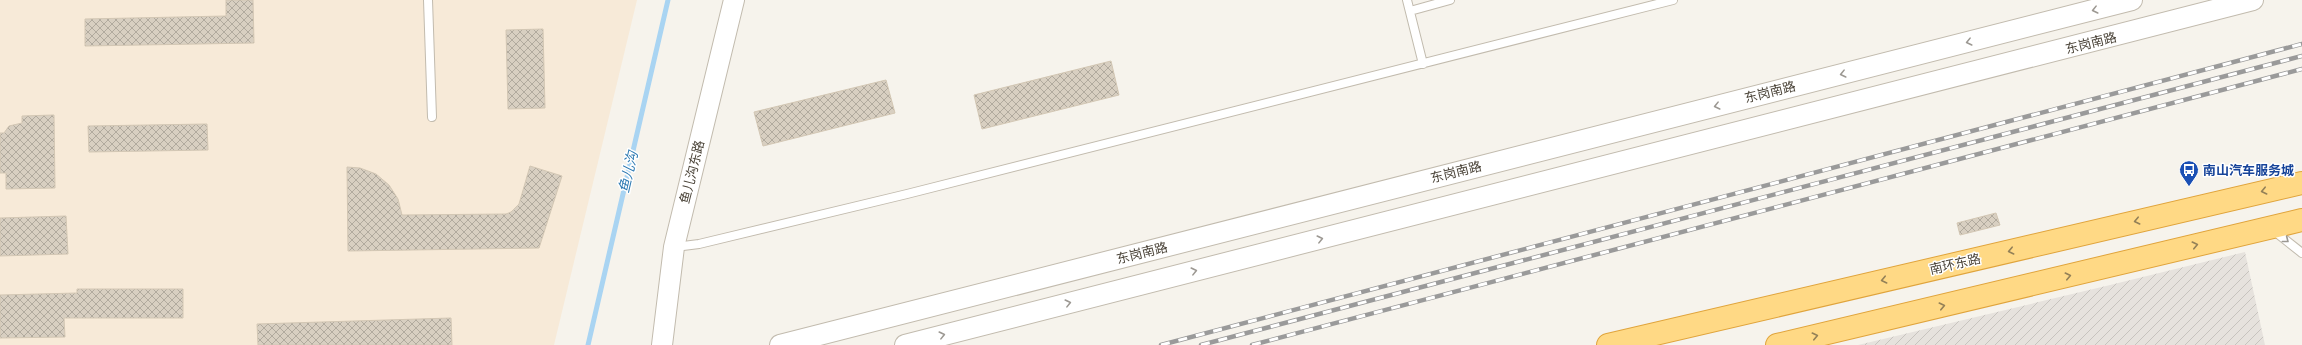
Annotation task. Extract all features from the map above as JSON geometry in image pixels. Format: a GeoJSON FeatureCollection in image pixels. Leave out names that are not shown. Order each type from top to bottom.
{"type":"FeatureCollection","features":[{"type":"Feature","properties":{"kind":"highway","name":"南环东路"},"geometry":{"type":"LineString","coordinates":[[1614,344],[2302,183]]}},
{"type":"Feature","properties":{"kind":"highway"},"geometry":{"type":"LineString","coordinates":[[1777,345],[2302,220]]}},
{"type":"Feature","properties":{"kind":"street","name":"鱼儿沟东路"},"geometry":{"type":"LineString","coordinates":[[662,345],[674,247],[734,0]]}},
{"type":"Feature","properties":{"kind":"street","name":"东岗南路"},"geometry":{"type":"LineString","coordinates":[[780,345],[2132,0]]}},
{"type":"Feature","properties":{"kind":"street","name":"东岗南路"},"geometry":{"type":"LineString","coordinates":[[905,345],[2253,0]]}},
{"type":"Feature","properties":{"kind":"lane"},"geometry":{"type":"LineString","coordinates":[[428,0],[432,117]]}},
{"type":"Feature","properties":{"kind":"lane"},"geometry":{"type":"LineString","coordinates":[[1407,0],[1423,64]]}},
{"type":"Feature","properties":{"kind":"lane"},"geometry":{"type":"LineString","coordinates":[[1410,11],[1450,0]]}},
{"type":"Feature","properties":{"kind":"lane"},"geometry":{"type":"LineString","coordinates":[[674,247],[699,244],[899,196],[1673,0]]}},
{"type":"Feature","properties":{"kind":"lane"},"geometry":{"type":"LineString","coordinates":[[2270,228],[2302,253]]}},
{"type":"Feature","properties":{"kind":"shaded area"},"geometry":{"type":"Polygon","coordinates":[[[0,0],[637,0],[554,345],[0,345],[0,0]]]}},
{"type":"Feature","properties":{"kind":"shaded area"},"geometry":{"type":"Polygon","coordinates":[[[2245,252],[2265,345],[1858,345],[2106,286],[2245,252]]]}},
{"type":"Feature","properties":{"kind":"building"},"geometry":{"type":"Polygon","coordinates":[[[226,0],[253,0],[254,43],[85,46],[85,19],[226,16],[226,0]]]}},
{"type":"Feature","properties":{"kind":"building"},"geometry":{"type":"Polygon","coordinates":[[[543,29],[545,108],[508,109],[506,30],[543,29]]]}},
{"type":"Feature","properties":{"kind":"building"},"geometry":{"type":"Polygon","coordinates":[[[1111,61],[1119,95],[982,129],[974,95],[1111,61]]]}},
{"type":"Feature","properties":{"kind":"building"},"geometry":{"type":"Polygon","coordinates":[[[886,80],[895,113],[763,146],[754,112],[886,80]]]}},
{"type":"Feature","properties":{"kind":"building"},"geometry":{"type":"Polygon","coordinates":[[[54,115],[55,188],[6,189],[6,173],[0,173],[0,133],[4,133],[9,126],[22,123],[22,116],[54,115]]]}},
{"type":"Feature","properties":{"kind":"building"},"geometry":{"type":"Polygon","coordinates":[[[207,124],[208,150],[89,152],[88,126],[207,124]]]}},
{"type":"Feature","properties":{"kind":"building"},"geometry":{"type":"Polygon","coordinates":[[[530,166],[562,176],[539,248],[348,251],[347,167],[360,168],[376,174],[389,185],[398,199],[402,215],[506,214],[511,212],[519,204],[530,166]]]}},
{"type":"Feature","properties":{"kind":"building"},"geometry":{"type":"Polygon","coordinates":[[[1996,213],[2000,225],[1960,235],[1957,223],[1996,213]]]}},
{"type":"Feature","properties":{"kind":"building"},"geometry":{"type":"Polygon","coordinates":[[[66,216],[68,254],[0,256],[0,218],[66,216]]]}},
{"type":"Feature","properties":{"kind":"building"},"geometry":{"type":"Polygon","coordinates":[[[77,289],[183,289],[183,318],[64,318],[65,337],[0,338],[0,295],[77,293],[77,289]]]}},
{"type":"Feature","properties":{"kind":"building"},"geometry":{"type":"Polygon","coordinates":[[[451,318],[452,345],[258,345],[257,324],[451,318]]]}},
{"type":"Feature","properties":{"kind":"waterway","name":"鱼儿沟"},"geometry":{"type":"LineString","coordinates":[[588,345],[668,0]]}},
{"type":"Feature","properties":{"kind":"railway"},"geometry":{"type":"LineString","coordinates":[[1161,345],[2302,44]]}},
{"type":"Feature","properties":{"kind":"railway"},"geometry":{"type":"LineString","coordinates":[[1201,345],[2302,56]]}},
{"type":"Feature","properties":{"kind":"railway"},"geometry":{"type":"LineString","coordinates":[[1252,345],[2302,69]]}},
{"type":"Feature","properties":{"kind":"place","name":"南山汽车服务城"},"geometry":{"type":"Point","coordinates":[2189,187]}}]}
